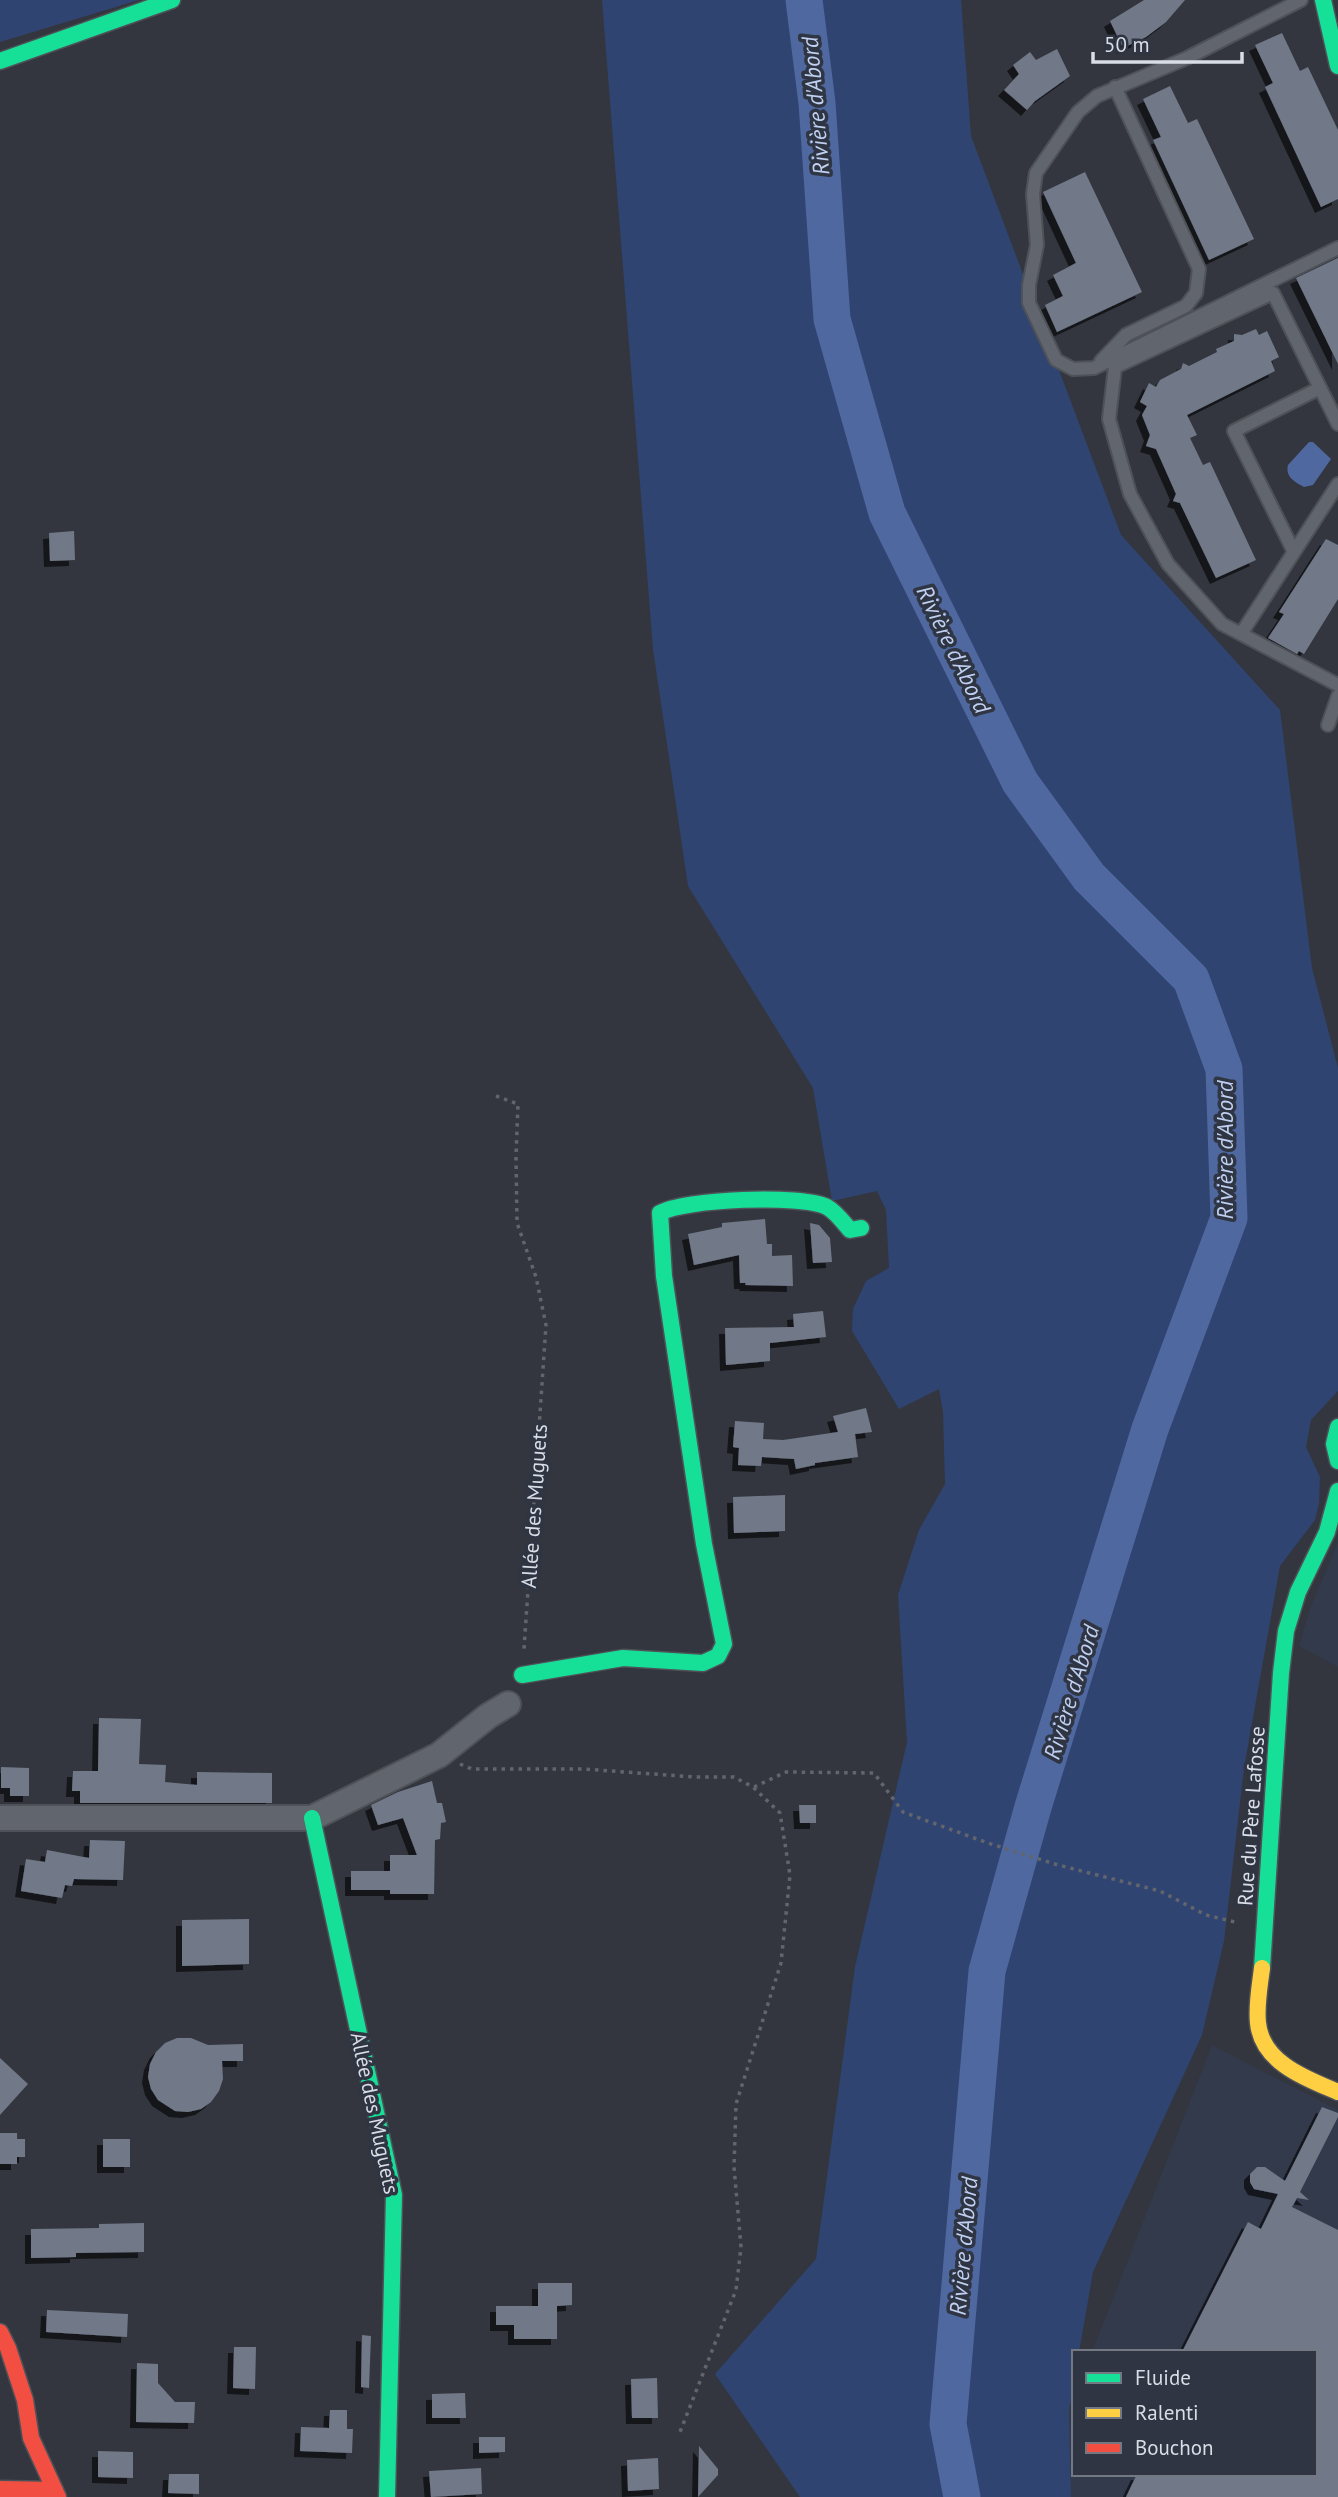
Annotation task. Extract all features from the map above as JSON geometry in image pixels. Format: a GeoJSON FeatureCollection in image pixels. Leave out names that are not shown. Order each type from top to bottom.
{"type":"FeatureCollection","features":[{"type":"Feature","properties":{"kind":"street"},"geometry":{"type":"LineString","coordinates":[[0,61],[172,0]]}},
{"type":"Feature","properties":{"kind":"street"},"geometry":{"type":"LineString","coordinates":[[1323,0],[1338,65]]}},
{"type":"Feature","properties":{"kind":"street"},"geometry":{"type":"LineString","coordinates":[[522,1675],[623,1658],[703,1662],[718,1656],[724,1644],[704,1544],[664,1276],[660,1213],[669,1208],[788,1199],[825,1206],[850,1230],[861,1228]]}},
{"type":"Feature","properties":{"kind":"street"},"geometry":{"type":"LineString","coordinates":[[1338,1427],[1333,1447],[1338,1461]]}},
{"type":"Feature","properties":{"kind":"street","name":"Rue du Père Lafosse"},"geometry":{"type":"LineString","coordinates":[[1327,1532],[1338,1491]]}},
{"type":"Feature","properties":{"kind":"street","name":"Rue du Père Lafosse"},"geometry":{"type":"LineString","coordinates":[[1338,1517],[1327,1532],[1298,1592],[1286,1631],[1259,2007],[1259,2035],[1265,2045],[1285,2065],[1338,2092]]}},
{"type":"Feature","properties":{"kind":"street"},"geometry":{"type":"LineString","coordinates":[[0,1818],[312,1818],[439,1755],[488,1716],[508,1704]]}},
{"type":"Feature","properties":{"kind":"street","name":"Allée des Muguets"},"geometry":{"type":"LineString","coordinates":[[312,1818],[394,2195],[387,2497]]}},
{"type":"Feature","properties":{"kind":"street"},"geometry":{"type":"LineString","coordinates":[[0,2332],[25,2400],[31,2438],[56,2493],[0,2489]]}},
{"type":"Feature","properties":{"kind":"lane"},"geometry":{"type":"LineString","coordinates":[[1301,0],[1187,58],[1097,96],[1078,112],[1036,173],[1033,194],[1037,245],[1029,285],[1029,303],[1056,360],[1073,369],[1094,368],[1338,248]]}},
{"type":"Feature","properties":{"kind":"lane"},"geometry":{"type":"LineString","coordinates":[[1094,368],[1126,335],[1186,306],[1196,293],[1199,269],[1115,87]]}},
{"type":"Feature","properties":{"kind":"lane"},"geometry":{"type":"LineString","coordinates":[[1338,424],[1273,293],[1115,367],[1109,419],[1130,494],[1168,564],[1222,624],[1338,685]]}},
{"type":"Feature","properties":{"kind":"lane"},"geometry":{"type":"LineString","coordinates":[[1294,552],[1234,431],[1320,388]]}},
{"type":"Feature","properties":{"kind":"lane"},"geometry":{"type":"LineString","coordinates":[[1241,634],[1338,484]]}},
{"type":"Feature","properties":{"kind":"lane"},"geometry":{"type":"LineString","coordinates":[[1328,725],[1338,696]]}},
{"type":"Feature","properties":{"kind":"path","name":"Allée des Muguets"},"geometry":{"type":"LineString","coordinates":[[496,1096],[518,1104],[517,1223],[536,1277],[547,1325],[522,1675]]}},
{"type":"Feature","properties":{"kind":"path"},"geometry":{"type":"LineString","coordinates":[[439,1755],[472,1769],[584,1769],[694,1777],[734,1777],[753,1787],[780,1813],[790,1875],[780,1963],[736,2104],[734,2167],[741,2248],[736,2290],[680,2432]]}},
{"type":"Feature","properties":{"kind":"path"},"geometry":{"type":"LineString","coordinates":[[753,1787],[786,1772],[874,1773],[902,1812],[1058,1865],[1160,1891],[1206,1915],[1265,1929]]}},
{"type":"Feature","properties":{"kind":"shaded area"},"geometry":{"type":"Polygon","coordinates":[[[0,0],[139,0],[0,42],[0,0]]]}},
{"type":"Feature","properties":{"kind":"shaded area"},"geometry":{"type":"Polygon","coordinates":[[[602,0],[961,0],[971,136],[1121,535],[1280,710],[1312,968],[1338,1068],[1338,1391],[1311,1420],[1306,1447],[1320,1477],[1319,1503],[1315,1520],[1280,1566],[1244,1768],[1224,1941],[1202,2035],[1093,2272],[1079,2350],[1072,2350],[1072,2395],[1069,2411],[1071,2497],[800,2497],[715,2374],[816,2259],[855,1967],[907,1742],[898,1595],[919,1530],[945,1484],[943,1412],[939,1389],[899,1409],[852,1331],[853,1309],[866,1281],[889,1268],[886,1210],[877,1191],[832,1201],[813,1088],[688,886],[653,649],[602,0]]]}},
{"type":"Feature","properties":{"kind":"shaded area"},"geometry":{"type":"Polygon","coordinates":[[[1309,442],[1313,442],[1331,459],[1313,485],[1304,487],[1292,479],[1287,469],[1309,442]]]}},
{"type":"Feature","properties":{"kind":"shaded area"},"geometry":{"type":"Polygon","coordinates":[[[1338,1543],[1338,1667],[1299,1646],[1310,1608],[1338,1543]]]}},
{"type":"Feature","properties":{"kind":"shaded area"},"geometry":{"type":"Polygon","coordinates":[[[1212,2045],[1338,2110],[1338,2497],[1071,2497],[1069,2411],[1072,2404],[1072,2476],[1317,2476],[1317,2350],[1093,2350],[1212,2045]]]}},
{"type":"Feature","properties":{"kind":"building"},"geometry":{"type":"Polygon","coordinates":[[[1144,0],[1185,0],[1166,22],[1146,37],[1123,48],[1110,21],[1144,0]]]}},
{"type":"Feature","properties":{"kind":"building"},"geometry":{"type":"Polygon","coordinates":[[[1282,33],[1300,71],[1308,67],[1338,130],[1338,199],[1321,207],[1265,87],[1273,83],[1255,45],[1282,33]]]}},
{"type":"Feature","properties":{"kind":"building"},"geometry":{"type":"Polygon","coordinates":[[[1057,49],[1070,76],[1027,110],[1004,90],[1019,74],[1013,65],[1030,52],[1036,60],[1057,49]]]}},
{"type":"Feature","properties":{"kind":"building"},"geometry":{"type":"Polygon","coordinates":[[[1170,86],[1188,123],[1197,119],[1254,239],[1209,260],[1153,140],[1161,137],[1143,99],[1170,86]]]}},
{"type":"Feature","properties":{"kind":"building"},"geometry":{"type":"Polygon","coordinates":[[[1085,172],[1142,292],[1057,332],[1045,305],[1063,296],[1053,275],[1076,263],[1043,192],[1085,172]]]}},
{"type":"Feature","properties":{"kind":"building"},"geometry":{"type":"Polygon","coordinates":[[[1338,258],[1338,364],[1296,278],[1338,258]]]}},
{"type":"Feature","properties":{"kind":"building"},"geometry":{"type":"Polygon","coordinates":[[[1256,329],[1259,335],[1267,331],[1279,357],[1271,361],[1275,371],[1187,415],[1197,435],[1190,438],[1203,465],[1210,462],[1256,560],[1216,578],[1180,503],[1173,501],[1176,494],[1156,449],[1146,446],[1150,435],[1142,415],[1147,406],[1140,402],[1149,383],[1156,387],[1160,380],[1181,369],[1183,363],[1189,366],[1234,341],[1234,334],[1242,335],[1256,329]]]}},
{"type":"Feature","properties":{"kind":"building"},"geometry":{"type":"Polygon","coordinates":[[[74,531],[75,560],[50,561],[49,533],[74,531]]]}},
{"type":"Feature","properties":{"kind":"building"},"geometry":{"type":"Polygon","coordinates":[[[1326,539],[1338,545],[1338,599],[1304,654],[1299,651],[1297,654],[1268,638],[1284,614],[1279,612],[1326,539]]]}},
{"type":"Feature","properties":{"kind":"building"},"geometry":{"type":"Polygon","coordinates":[[[765,1219],[767,1244],[772,1244],[772,1256],[792,1255],[793,1286],[740,1283],[739,1255],[694,1265],[688,1234],[722,1227],[722,1223],[765,1219]]]}},
{"type":"Feature","properties":{"kind":"building"},"geometry":{"type":"Polygon","coordinates":[[[810,1223],[819,1225],[830,1238],[832,1262],[813,1263],[810,1223]]]}},
{"type":"Feature","properties":{"kind":"building"},"geometry":{"type":"Polygon","coordinates":[[[823,1311],[826,1337],[770,1343],[770,1361],[726,1365],[725,1328],[794,1327],[793,1314],[823,1311]]]}},
{"type":"Feature","properties":{"kind":"building"},"geometry":{"type":"Polygon","coordinates":[[[866,1408],[872,1432],[855,1434],[858,1457],[815,1463],[796,1469],[794,1459],[762,1457],[761,1466],[738,1465],[739,1448],[733,1447],[735,1421],[764,1423],[763,1439],[783,1440],[838,1432],[833,1416],[866,1408]]]}},
{"type":"Feature","properties":{"kind":"building"},"geometry":{"type":"Polygon","coordinates":[[[785,1495],[785,1531],[734,1533],[733,1497],[785,1495]]]}},
{"type":"Feature","properties":{"kind":"building"},"geometry":{"type":"Polygon","coordinates":[[[99,1718],[141,1719],[139,1764],[166,1765],[165,1782],[197,1785],[197,1772],[272,1773],[272,1803],[80,1803],[80,1791],[72,1791],[73,1771],[98,1771],[99,1718]]]}},
{"type":"Feature","properties":{"kind":"building"},"geometry":{"type":"Polygon","coordinates":[[[1,1767],[29,1768],[29,1796],[10,1796],[10,1788],[1,1788],[1,1767]]]}},
{"type":"Feature","properties":{"kind":"building"},"geometry":{"type":"Polygon","coordinates":[[[432,1781],[437,1803],[442,1803],[446,1822],[441,1823],[440,1839],[435,1840],[434,1896],[390,1894],[390,1890],[351,1890],[351,1871],[390,1871],[390,1855],[417,1855],[403,1818],[378,1825],[371,1805],[398,1792],[432,1781]]]}},
{"type":"Feature","properties":{"kind":"building"},"geometry":{"type":"Polygon","coordinates":[[[799,1805],[816,1805],[816,1823],[800,1823],[799,1805]]]}},
{"type":"Feature","properties":{"kind":"building"},"geometry":{"type":"Polygon","coordinates":[[[90,1840],[125,1841],[123,1880],[74,1879],[72,1886],[65,1885],[62,1898],[21,1891],[26,1859],[45,1862],[47,1850],[89,1858],[90,1840]]]}},
{"type":"Feature","properties":{"kind":"building"},"geometry":{"type":"Polygon","coordinates":[[[249,1919],[249,1964],[182,1966],[182,1920],[249,1919]]]}},
{"type":"Feature","properties":{"kind":"building"},"geometry":{"type":"Polygon","coordinates":[[[177,2038],[191,2038],[208,2045],[243,2044],[243,2061],[222,2061],[223,2079],[219,2091],[211,2102],[201,2109],[175,2111],[158,2100],[151,2089],[148,2077],[156,2052],[165,2043],[177,2038]]]}},
{"type":"Feature","properties":{"kind":"building"},"geometry":{"type":"Polygon","coordinates":[[[0,2058],[28,2084],[0,2115],[0,2058]]]}},
{"type":"Feature","properties":{"kind":"building"},"geometry":{"type":"Polygon","coordinates":[[[1322,2107],[1338,2113],[1300,2192],[1309,2200],[1297,2198],[1292,2207],[1338,2230],[1338,2497],[1126,2497],[1136,2476],[1317,2476],[1317,2350],[1183,2350],[1248,2222],[1261,2229],[1278,2194],[1254,2189],[1250,2174],[1257,2167],[1265,2167],[1285,2181],[1322,2107]]]}},
{"type":"Feature","properties":{"kind":"building"},"geometry":{"type":"Polygon","coordinates":[[[0,2133],[17,2133],[17,2139],[25,2139],[25,2157],[17,2157],[17,2164],[0,2164],[0,2133]]]}},
{"type":"Feature","properties":{"kind":"building"},"geometry":{"type":"Polygon","coordinates":[[[103,2139],[130,2139],[130,2167],[103,2167],[103,2139]]]}},
{"type":"Feature","properties":{"kind":"building"},"geometry":{"type":"Polygon","coordinates":[[[144,2223],[144,2252],[76,2253],[76,2257],[31,2258],[31,2229],[99,2228],[99,2224],[144,2223]]]}},
{"type":"Feature","properties":{"kind":"building"},"geometry":{"type":"Polygon","coordinates":[[[538,2283],[572,2283],[572,2305],[557,2306],[557,2339],[514,2339],[514,2325],[496,2325],[496,2306],[538,2306],[538,2283]]]}},
{"type":"Feature","properties":{"kind":"building"},"geometry":{"type":"Polygon","coordinates":[[[47,2310],[128,2314],[127,2337],[46,2332],[47,2310]]]}},
{"type":"Feature","properties":{"kind":"building"},"geometry":{"type":"Polygon","coordinates":[[[362,2335],[371,2336],[369,2388],[361,2387],[362,2335]]]}},
{"type":"Feature","properties":{"kind":"building"},"geometry":{"type":"Polygon","coordinates":[[[234,2347],[256,2347],[255,2389],[233,2388],[234,2347]]]}},
{"type":"Feature","properties":{"kind":"building"},"geometry":{"type":"Polygon","coordinates":[[[137,2363],[158,2364],[158,2383],[175,2402],[195,2402],[194,2423],[136,2422],[137,2363]]]}},
{"type":"Feature","properties":{"kind":"building"},"geometry":{"type":"Polygon","coordinates":[[[657,2378],[658,2418],[632,2418],[631,2379],[657,2378]]]}},
{"type":"Feature","properties":{"kind":"building"},"geometry":{"type":"Polygon","coordinates":[[[465,2393],[466,2418],[432,2418],[432,2394],[465,2393]]]}},
{"type":"Feature","properties":{"kind":"building"},"geometry":{"type":"Polygon","coordinates":[[[330,2410],[347,2410],[347,2429],[353,2429],[352,2453],[300,2451],[301,2427],[329,2428],[330,2410]]]}},
{"type":"Feature","properties":{"kind":"building"},"geometry":{"type":"Polygon","coordinates":[[[479,2437],[505,2437],[505,2452],[479,2453],[479,2437]]]}},
{"type":"Feature","properties":{"kind":"building"},"geometry":{"type":"Polygon","coordinates":[[[699,2446],[718,2469],[718,2475],[698,2497],[699,2446]]]}},
{"type":"Feature","properties":{"kind":"building"},"geometry":{"type":"Polygon","coordinates":[[[98,2451],[133,2452],[133,2478],[98,2477],[98,2451]]]}},
{"type":"Feature","properties":{"kind":"building"},"geometry":{"type":"Polygon","coordinates":[[[658,2458],[659,2489],[628,2491],[627,2460],[658,2458]]]}},
{"type":"Feature","properties":{"kind":"building"},"geometry":{"type":"Polygon","coordinates":[[[481,2468],[482,2494],[431,2497],[429,2471],[481,2468]]]}},
{"type":"Feature","properties":{"kind":"building"},"geometry":{"type":"Polygon","coordinates":[[[169,2474],[199,2474],[199,2494],[168,2493],[169,2474]]]}},
{"type":"Feature","properties":{"kind":"waterway","name":"Rivière d'Abord"},"geometry":{"type":"LineString","coordinates":[[804,0],[817,103],[832,319],[887,513],[1020,782],[1089,877],[1191,979],[1224,1069],[1229,1218],[1150,1429],[1033,1807],[987,1971],[948,2424],[962,2497]]}},
{"type":"Feature","properties":{"kind":"traffic: fast"},"geometry":{"type":"LineString","coordinates":[[0,61],[172,0]]}},
{"type":"Feature","properties":{"kind":"traffic: fast"},"geometry":{"type":"LineString","coordinates":[[1323,0],[1338,66]]}},
{"type":"Feature","properties":{"kind":"traffic: fast"},"geometry":{"type":"LineString","coordinates":[[522,1675],[623,1658],[703,1663],[718,1656],[724,1644],[704,1544],[664,1276],[660,1213],[693,1204],[793,1200],[827,1207],[850,1230],[861,1228]]}},
{"type":"Feature","properties":{"kind":"traffic: fast"},"geometry":{"type":"LineString","coordinates":[[1338,1427],[1334,1444],[1338,1461]]}},
{"type":"Feature","properties":{"kind":"traffic: fast"},"geometry":{"type":"LineString","coordinates":[[1262,1968],[1286,1631],[1298,1592],[1327,1532],[1338,1491]]}},
{"type":"Feature","properties":{"kind":"traffic: fast"},"geometry":{"type":"LineString","coordinates":[[312,1818],[394,2195],[387,2497]]}},
{"type":"Feature","properties":{"kind":"traffic: slow"},"geometry":{"type":"LineString","coordinates":[[1262,1968],[1258,2023],[1261,2037],[1268,2049],[1288,2068],[1338,2092]]}},
{"type":"Feature","properties":{"kind":"traffic: jam"},"geometry":{"type":"LineString","coordinates":[[0,2332],[25,2400],[31,2438],[58,2497]]}},
{"type":"Feature","properties":{"kind":"traffic: jam"},"geometry":{"type":"LineString","coordinates":[[0,2489],[55,2490]]}}]}
